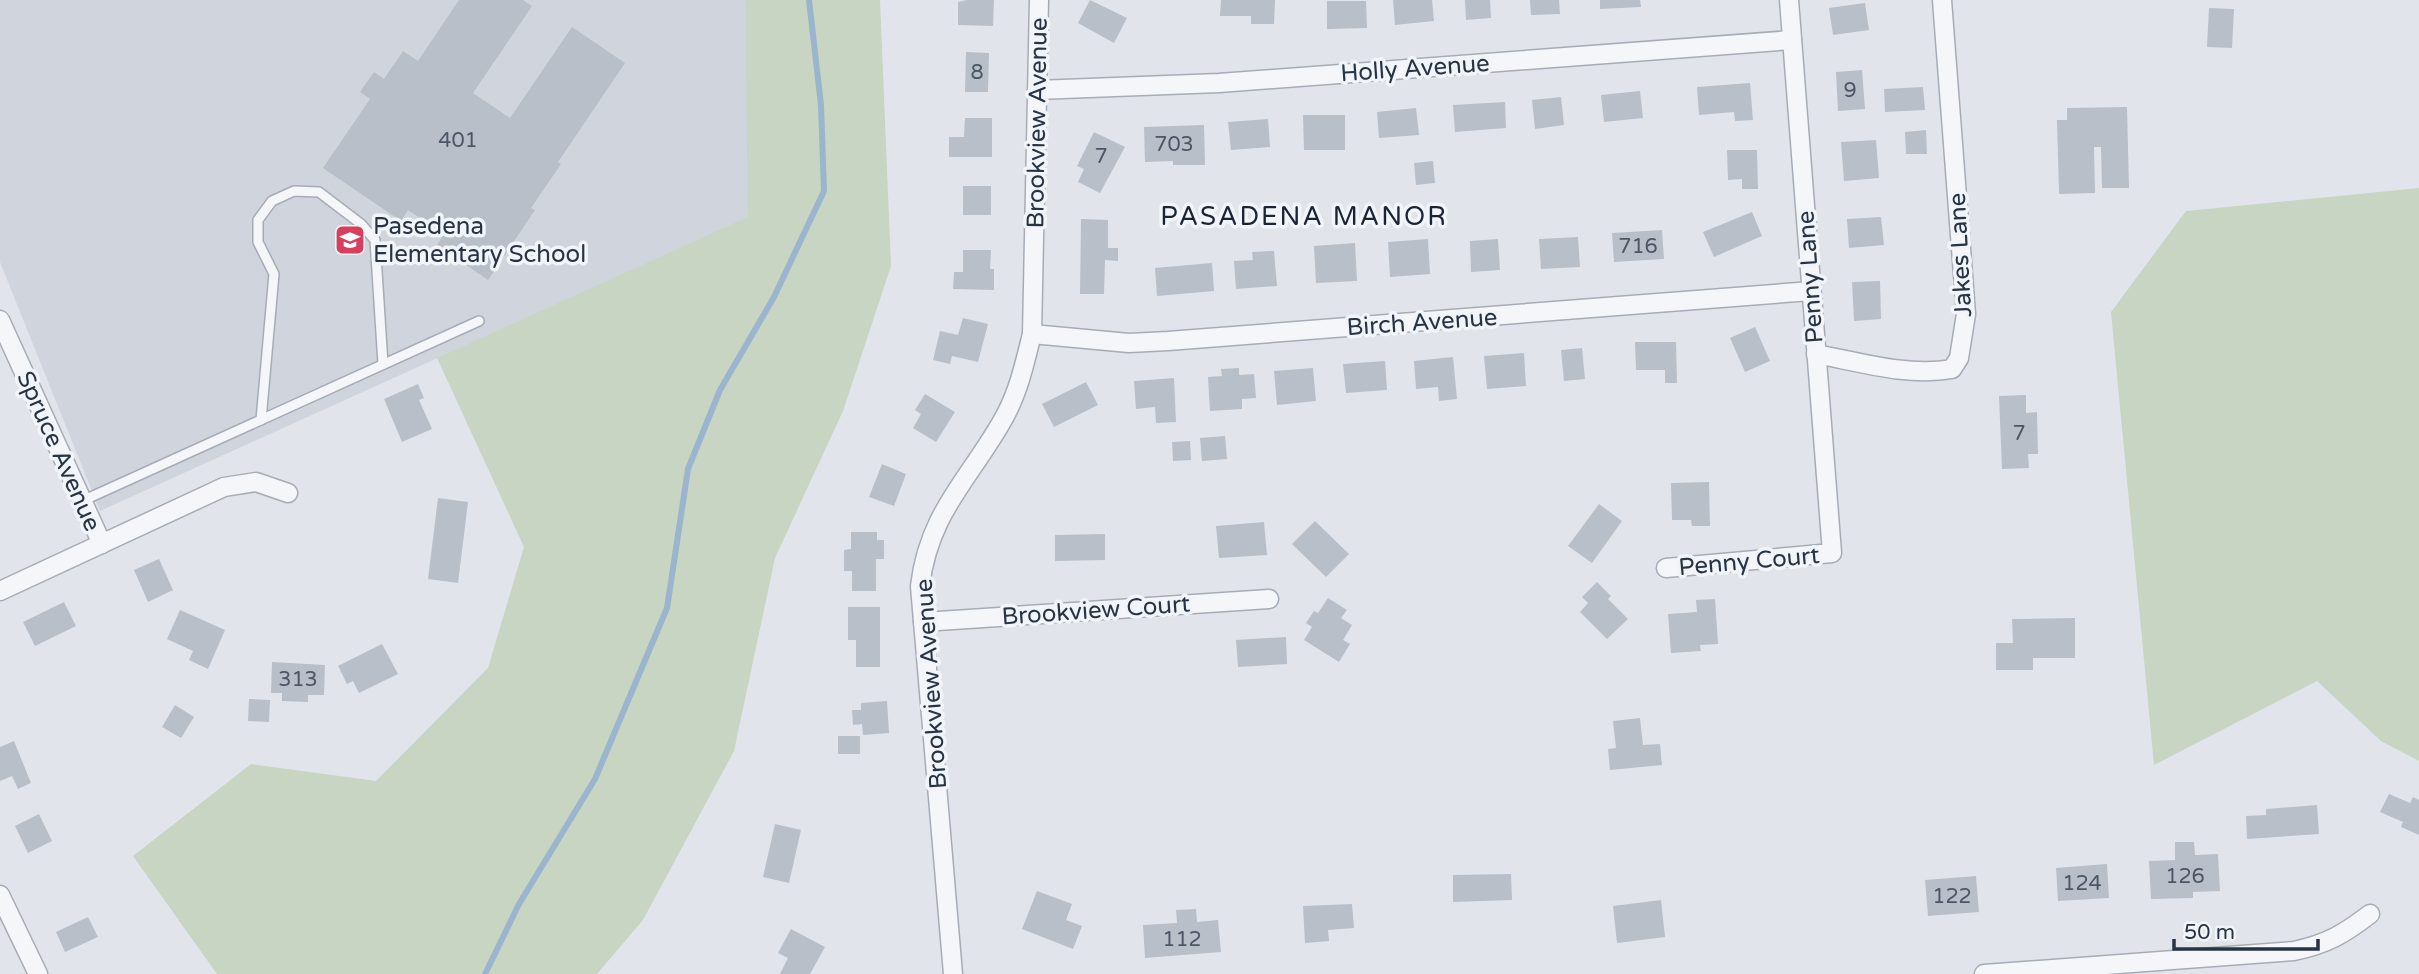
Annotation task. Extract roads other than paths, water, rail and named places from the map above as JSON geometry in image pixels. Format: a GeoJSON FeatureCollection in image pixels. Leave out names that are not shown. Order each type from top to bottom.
{"type":"FeatureCollection","features":[{"type":"Feature","properties":{"kind":"street","name":"Brookview Avenue"},"geometry":{"type":"LineString","coordinates":[[953,974],[920,586],[928,545],[944,510],[1007,414],[1019,386],[1032,334],[1039,0]]}},
{"type":"Feature","properties":{"kind":"street","name":"Penny Lane"},"geometry":{"type":"LineString","coordinates":[[1789,0],[1832,553]]}},
{"type":"Feature","properties":{"kind":"street","name":"Jakes Lane"},"geometry":{"type":"LineString","coordinates":[[1816,354],[1896,369],[1937,372],[1952,369],[1959,358],[1966,314],[1942,0]]}},
{"type":"Feature","properties":{"kind":"street","name":"Holly Avenue"},"geometry":{"type":"LineString","coordinates":[[1037,90],[1219,83],[1792,40]]}},
{"type":"Feature","properties":{"kind":"street","name":"Birch Avenue"},"geometry":{"type":"LineString","coordinates":[[1032,334],[1129,343],[1168,341],[1811,291]]}},
{"type":"Feature","properties":{"kind":"street","name":"Spruce Avenue"},"geometry":{"type":"LineString","coordinates":[[0,320],[102,544]]}},
{"type":"Feature","properties":{"kind":"street"},"geometry":{"type":"LineString","coordinates":[[0,591],[224,487],[256,482],[288,493]]}},
{"type":"Feature","properties":{"kind":"street","name":"Penny Court"},"geometry":{"type":"LineString","coordinates":[[1666,568],[1832,553]]}},
{"type":"Feature","properties":{"kind":"street","name":"Brookview Court"},"geometry":{"type":"LineString","coordinates":[[923,622],[1269,599]]}},
{"type":"Feature","properties":{"kind":"street"},"geometry":{"type":"LineString","coordinates":[[0,895],[38,974]]}},
{"type":"Feature","properties":{"kind":"street"},"geometry":{"type":"LineString","coordinates":[[1984,974],[2196,966],[2294,951],[2319,946],[2344,934],[2370,914]]}},
{"type":"Feature","properties":{"kind":"lane"},"geometry":{"type":"LineString","coordinates":[[261,420],[274,274],[258,242],[258,220],[272,201],[294,191],[319,192],[361,224],[375,240],[383,364]]}},
{"type":"Feature","properties":{"kind":"lane"},"geometry":{"type":"LineString","coordinates":[[82,500],[479,321]]}},
{"type":"Feature","properties":{"kind":"waterway"},"geometry":{"type":"LineString","coordinates":[[485,974],[519,904],[595,779],[667,608],[688,469],[720,390],[774,297],[824,191],[821,105],[809,0]]}},
{"type":"Feature","properties":{"kind":"place","name":"Pasedena Elementary School"},"geometry":{"type":"Point","coordinates":[350,240]}},
{"type":"Feature","properties":{"kind":"district","name":"PASADENA MANOR"},"geometry":{"type":"Point","coordinates":[1304,216]}}]}
